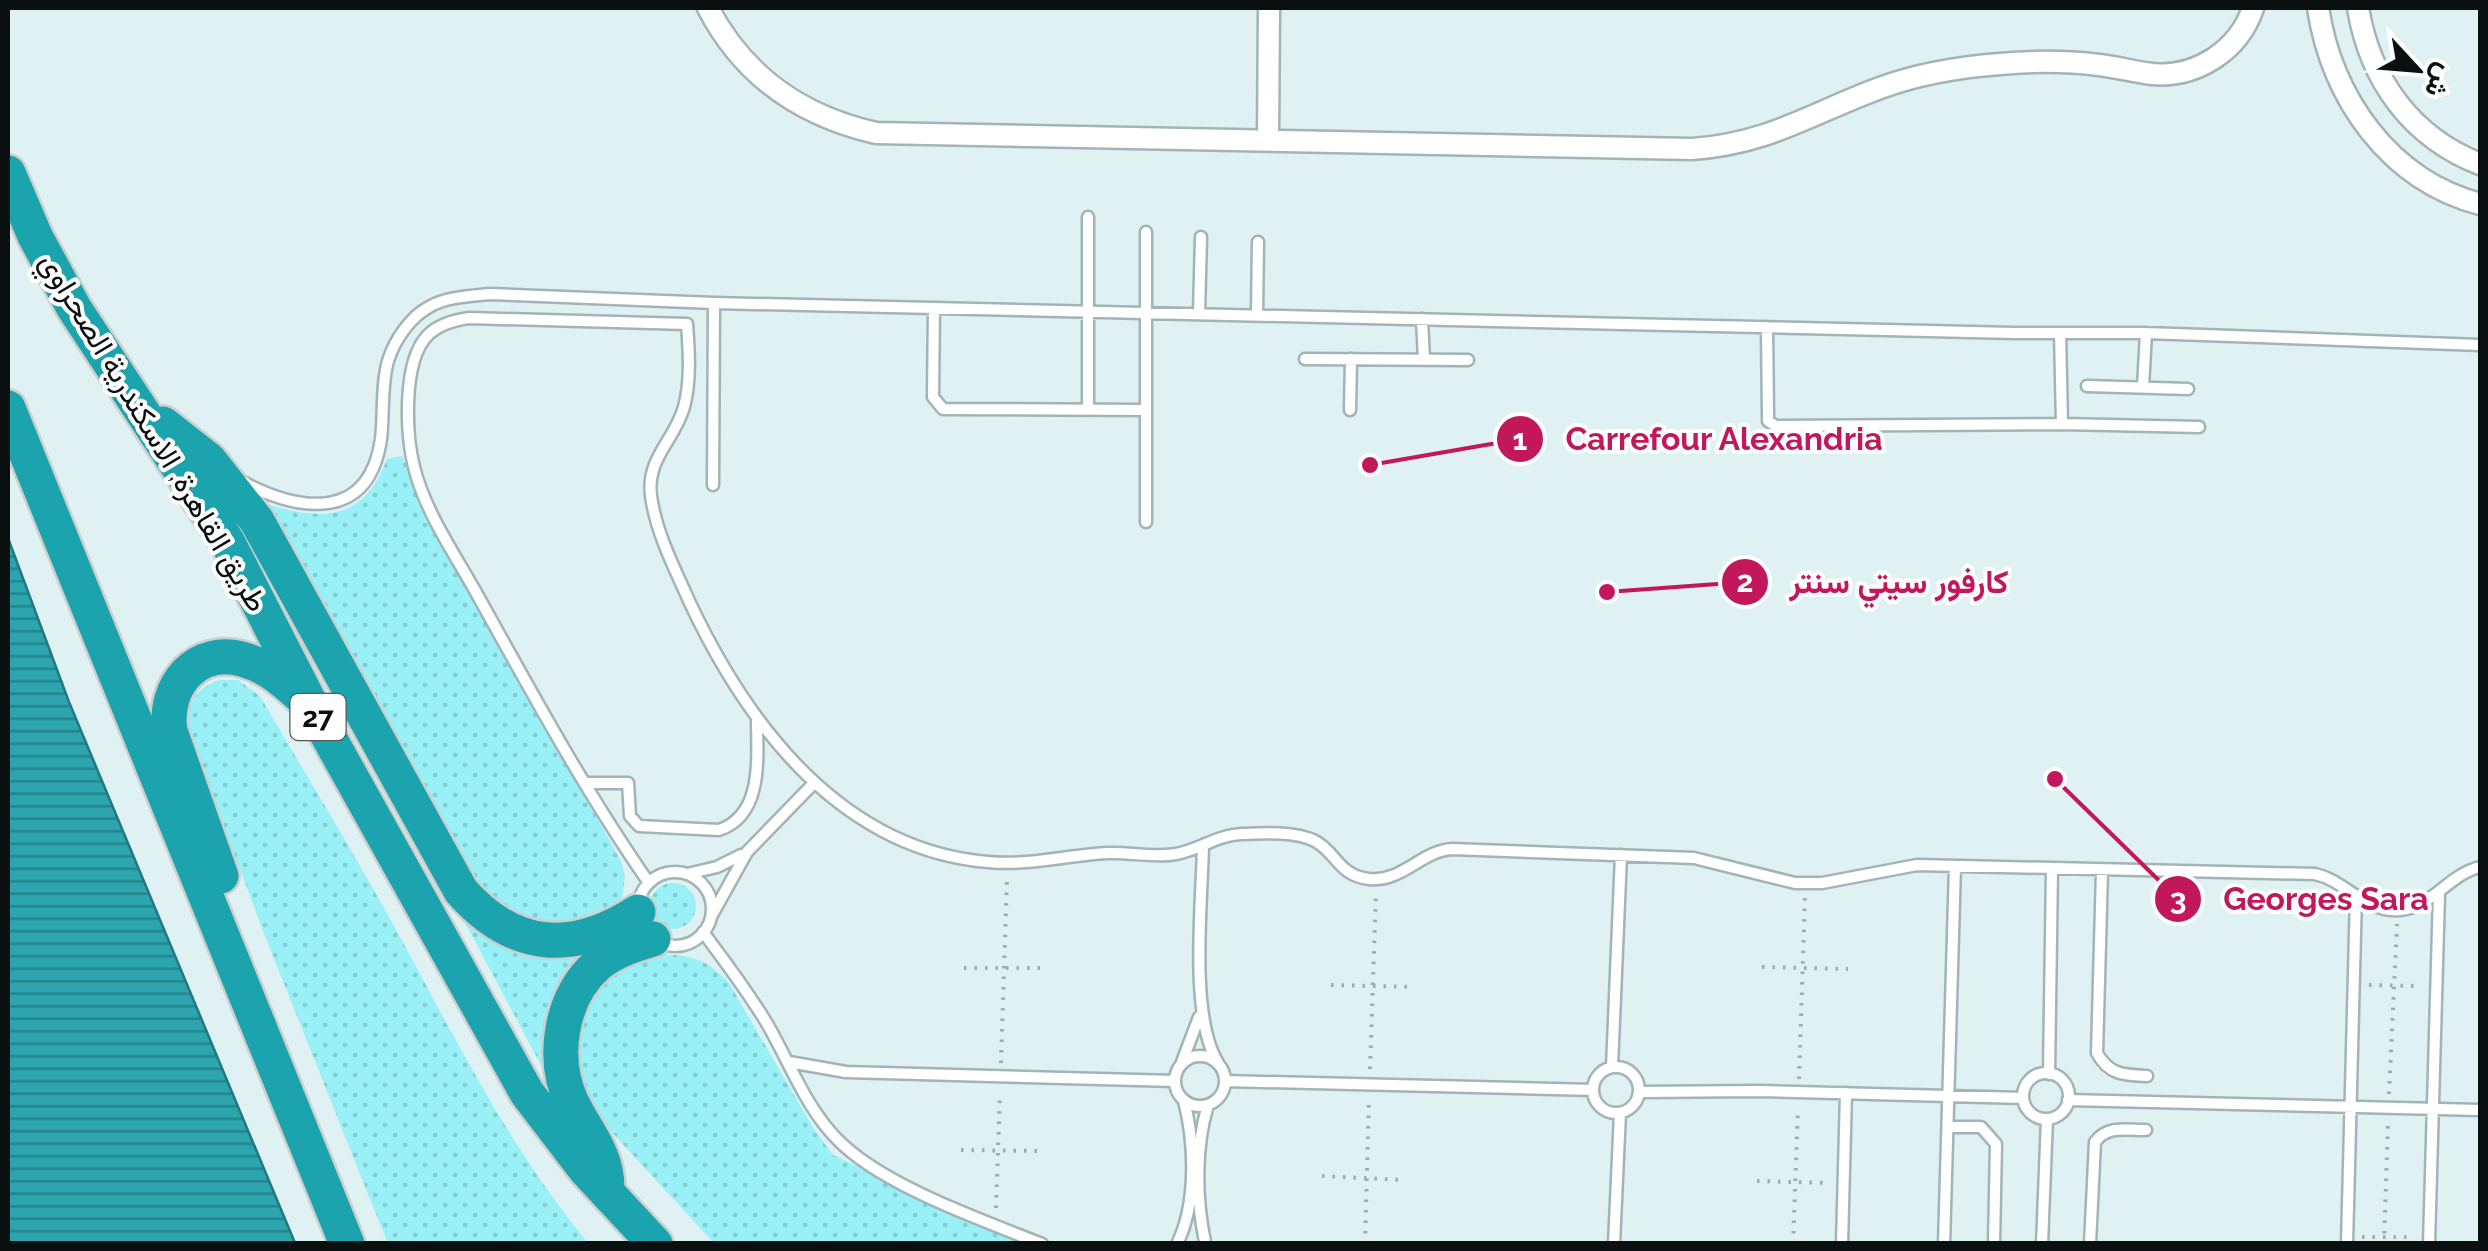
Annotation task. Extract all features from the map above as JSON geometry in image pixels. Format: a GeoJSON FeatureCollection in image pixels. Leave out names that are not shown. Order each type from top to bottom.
{"type":"FeatureCollection","features":[{"type":"Feature","properties":{"kind":"highway","name":"طريق القاهرة, الاسكندرية الصحراوي"},"geometry":{"type":"LineString","coordinates":[[8,173],[54,272],[227,542],[312,707],[527,1092],[607,1194],[656,1244]]}},
{"type":"Feature","properties":{"kind":"highway","name":"27"},"geometry":{"type":"LineString","coordinates":[[8,408],[346,1244]]}},
{"type":"Feature","properties":{"kind":"highway"},"geometry":{"type":"LineString","coordinates":[[140,410],[209,460],[257,520],[461,891],[472,903],[509,930],[555,941],[594,935],[647,911]]}},
{"type":"Feature","properties":{"kind":"highway","name":"27"},"geometry":{"type":"LineString","coordinates":[[238,980],[235,918],[170,731],[169,704],[180,678],[190,668],[216,657],[230,656],[271,672],[312,707]]}},
{"type":"Feature","properties":{"kind":"highway"},"geometry":{"type":"LineString","coordinates":[[607,1194],[601,1153],[566,1088],[562,1032],[570,1002],[596,966],[619,950],[647,911]]}},
{"type":"Feature","properties":{"kind":"street"},"geometry":{"type":"LineString","coordinates":[[708,8],[731,46],[761,79],[798,106],[846,126],[907,135],[1716,148],[1778,132],[1880,88],[1953,70],[2028,62],[2100,65],[2153,74],[2188,70],[2220,55],[2233,42],[2253,8]]}},
{"type":"Feature","properties":{"kind":"street"},"geometry":{"type":"LineString","coordinates":[[1268,140],[1269,8]]}},
{"type":"Feature","properties":{"kind":"street"},"geometry":{"type":"LineString","coordinates":[[2318,8],[2336,74],[2373,136],[2424,180],[2480,204]]}},
{"type":"Feature","properties":{"kind":"street"},"geometry":{"type":"LineString","coordinates":[[2358,8],[2376,70],[2399,106],[2430,136],[2480,164]]}},
{"type":"Feature","properties":{"kind":"lane"},"geometry":{"type":"LineString","coordinates":[[1088,217],[1088,410]]}},
{"type":"Feature","properties":{"kind":"lane"},"geometry":{"type":"LineString","coordinates":[[1146,232],[1146,522]]}},
{"type":"Feature","properties":{"kind":"lane"},"geometry":{"type":"LineString","coordinates":[[1198,313],[1200,237]]}},
{"type":"Feature","properties":{"kind":"lane"},"geometry":{"type":"LineString","coordinates":[[1257,315],[1258,242]]}},
{"type":"Feature","properties":{"kind":"lane"},"geometry":{"type":"LineString","coordinates":[[209,460],[259,490],[294,504],[309,506],[338,500],[362,482],[377,456],[386,366],[408,326],[430,306],[490,294],[1088,312],[2146,332],[2480,344]]}},
{"type":"Feature","properties":{"kind":"lane"},"geometry":{"type":"LineString","coordinates":[[684,301],[688,378],[684,408],[650,475],[651,497],[662,537],[721,664],[757,718],[814,783],[848,811],[916,847],[966,860],[1008,863],[1103,854],[1166,855],[1236,834],[1308,838],[1351,874],[1377,879],[1408,871],[1444,849],[1709,860],[1766,878],[1805,884],[1899,867],[2315,874],[2338,882],[2368,903],[2397,910],[2426,903],[2457,876],[2480,867]]}},
{"type":"Feature","properties":{"kind":"lane"},"geometry":{"type":"LineString","coordinates":[[713,485],[714,303]]}},
{"type":"Feature","properties":{"kind":"lane"},"geometry":{"type":"LineString","coordinates":[[934,308],[934,397],[938,407],[1146,410]]}},
{"type":"Feature","properties":{"kind":"lane"},"geometry":{"type":"LineString","coordinates":[[687,324],[469,318],[452,321],[428,334],[415,362],[407,419],[414,469],[585,784],[663,944],[685,945],[703,932],[747,852],[814,783]]}},
{"type":"Feature","properties":{"kind":"lane"},"geometry":{"type":"LineString","coordinates":[[1422,319],[1424,360]]}},
{"type":"Feature","properties":{"kind":"lane"},"geometry":{"type":"LineString","coordinates":[[1767,327],[1768,421],[1776,426],[2199,427]]}},
{"type":"Feature","properties":{"kind":"lane"},"geometry":{"type":"LineString","coordinates":[[2143,387],[2146,332]]}},
{"type":"Feature","properties":{"kind":"lane"},"geometry":{"type":"LineString","coordinates":[[2060,333],[2062,424]]}},
{"type":"Feature","properties":{"kind":"lane"},"geometry":{"type":"LineString","coordinates":[[1305,358],[1468,360]]}},
{"type":"Feature","properties":{"kind":"lane"},"geometry":{"type":"LineString","coordinates":[[1350,410],[1351,360]]}},
{"type":"Feature","properties":{"kind":"lane"},"geometry":{"type":"LineString","coordinates":[[2087,386],[2188,388]]}},
{"type":"Feature","properties":{"kind":"lane"},"geometry":{"type":"LineString","coordinates":[[585,784],[628,783],[630,816],[640,826],[719,830],[731,826],[743,816],[753,790],[757,718]]}},
{"type":"Feature","properties":{"kind":"lane"},"geometry":{"type":"LineString","coordinates":[[1183,1100],[1208,1105],[1220,1096],[1225,1081],[1207,1042],[1201,1011],[1202,844]]}},
{"type":"Feature","properties":{"kind":"lane"},"geometry":{"type":"LineString","coordinates":[[647,911],[666,874],[686,874],[724,864],[747,852]]}},
{"type":"Feature","properties":{"kind":"lane"},"geometry":{"type":"LineString","coordinates":[[1612,1067],[1622,856]]}},
{"type":"Feature","properties":{"kind":"lane"},"geometry":{"type":"LineString","coordinates":[[1944,1244],[1955,866]]}},
{"type":"Feature","properties":{"kind":"lane"},"geometry":{"type":"LineString","coordinates":[[2048,1074],[2052,870]]}},
{"type":"Feature","properties":{"kind":"lane"},"geometry":{"type":"LineString","coordinates":[[2102,871],[2097,1053],[2111,1070],[2122,1075],[2147,1076]]}},
{"type":"Feature","properties":{"kind":"lane"},"geometry":{"type":"LineString","coordinates":[[686,874],[696,879],[710,898],[710,920]]}},
{"type":"Feature","properties":{"kind":"lane"},"geometry":{"type":"LineString","coordinates":[[2429,1240],[2438,894]]}},
{"type":"Feature","properties":{"kind":"lane"},"geometry":{"type":"LineString","coordinates":[[2347,1240],[2356,895]]}},
{"type":"Feature","properties":{"kind":"lane"},"geometry":{"type":"LineString","coordinates":[[703,932],[750,996],[822,1122],[846,1149],[882,1172],[1042,1244]]}},
{"type":"Feature","properties":{"kind":"lane"},"geometry":{"type":"LineString","coordinates":[[1201,1011],[1175,1081],[1190,1128],[1190,1199],[1180,1244],[1206,1243],[1200,1212],[1201,1141],[1208,1105]]}},
{"type":"Feature","properties":{"kind":"lane"},"geometry":{"type":"LineString","coordinates":[[1182,1064],[1200,1056],[1218,1063]]}},
{"type":"Feature","properties":{"kind":"lane"},"geometry":{"type":"LineString","coordinates":[[789,1062],[846,1072],[1175,1081]]}},
{"type":"Feature","properties":{"kind":"lane"},"geometry":{"type":"LineString","coordinates":[[1612,1067],[1632,1073],[1640,1092],[1629,1109],[1620,1113],[1601,1108],[1593,1090],[1602,1071],[1612,1067]]}},
{"type":"Feature","properties":{"kind":"lane"},"geometry":{"type":"LineString","coordinates":[[2048,1074],[2062,1080],[2068,1100],[2061,1113],[2047,1119],[2031,1114],[2023,1098],[2030,1080],[2048,1074]]}},
{"type":"Feature","properties":{"kind":"lane"},"geometry":{"type":"LineString","coordinates":[[1225,1081],[1593,1090]]}},
{"type":"Feature","properties":{"kind":"lane"},"geometry":{"type":"LineString","coordinates":[[1640,1092],[2023,1098]]}},
{"type":"Feature","properties":{"kind":"lane"},"geometry":{"type":"LineString","coordinates":[[1842,1244],[1846,1093]]}},
{"type":"Feature","properties":{"kind":"lane"},"geometry":{"type":"LineString","coordinates":[[2068,1100],[2480,1110]]}},
{"type":"Feature","properties":{"kind":"lane"},"geometry":{"type":"LineString","coordinates":[[1614,1244],[1620,1113]]}},
{"type":"Feature","properties":{"kind":"lane"},"geometry":{"type":"LineString","coordinates":[[2042,1244],[2047,1119]]}},
{"type":"Feature","properties":{"kind":"lane"},"geometry":{"type":"LineString","coordinates":[[1949,1127],[1981,1127],[1996,1144],[1994,1244]]}},
{"type":"Feature","properties":{"kind":"lane"},"geometry":{"type":"LineString","coordinates":[[2090,1244],[2095,1142],[2113,1129],[2146,1130]]}},
{"type":"Feature","properties":{"kind":"path"},"geometry":{"type":"LineString","coordinates":[[995,1224],[1008,863]]}},
{"type":"Feature","properties":{"kind":"path"},"geometry":{"type":"LineString","coordinates":[[1365,1244],[1377,879]]}},
{"type":"Feature","properties":{"kind":"path"},"geometry":{"type":"LineString","coordinates":[[1794,1244],[1805,884]]}},
{"type":"Feature","properties":{"kind":"path"},"geometry":{"type":"LineString","coordinates":[[2384,1240],[2397,910]]}},
{"type":"Feature","properties":{"kind":"path"},"geometry":{"type":"LineString","coordinates":[[1762,967],[1848,969]]}},
{"type":"Feature","properties":{"kind":"path"},"geometry":{"type":"LineString","coordinates":[[964,968],[1048,968]]}},
{"type":"Feature","properties":{"kind":"path"},"geometry":{"type":"LineString","coordinates":[[2354,985],[2437,986]]}},
{"type":"Feature","properties":{"kind":"path"},"geometry":{"type":"LineString","coordinates":[[1331,986],[1414,987]]}},
{"type":"Feature","properties":{"kind":"path"},"geometry":{"type":"LineString","coordinates":[[961,1150],[1044,1150]]}},
{"type":"Feature","properties":{"kind":"path"},"geometry":{"type":"LineString","coordinates":[[1322,1176],[1405,1180]]}},
{"type":"Feature","properties":{"kind":"path"},"geometry":{"type":"LineString","coordinates":[[1756,1182],[1844,1183]]}},
{"type":"Feature","properties":{"kind":"path"},"geometry":{"type":"LineString","coordinates":[[2347,1240],[2429,1240]]}},
{"type":"Feature","properties":{"kind":"shaded area"},"geometry":{"type":"Polygon","coordinates":[[[402,456],[461,574],[621,861],[625,877],[622,897],[613,915],[583,931],[487,909],[252,499],[294,511],[332,513],[363,498],[387,459],[402,456]]]}},
{"type":"Feature","properties":{"kind":"shaded area"},"geometry":{"type":"Polygon","coordinates":[[[8,538],[69,702],[295,1243],[8,1243],[8,538]]]}},
{"type":"Feature","properties":{"kind":"shaded area"},"geometry":{"type":"Polygon","coordinates":[[[219,680],[238,680],[260,696],[509,1132],[588,1243],[388,1244],[188,730],[188,713],[194,699],[219,680]]]}},
{"type":"Feature","properties":{"kind":"shaded area"},"geometry":{"type":"Polygon","coordinates":[[[673,883],[689,890],[696,906],[689,922],[673,929],[657,922],[650,906],[657,890],[673,883]]]}},
{"type":"Feature","properties":{"kind":"shaded area"},"geometry":{"type":"Polygon","coordinates":[[[462,917],[613,945],[549,1080],[462,917]]]}},
{"type":"Feature","properties":{"kind":"shaded area"},"geometry":{"type":"Polygon","coordinates":[[[623,955],[681,955],[717,971],[729,983],[833,1155],[1019,1243],[714,1243],[583,1101],[573,1010],[623,955]]]}},
{"type":"Feature","properties":{"kind":"place","name":"Carrefour Alexandria"},"geometry":{"type":"Point","coordinates":[1370,465]}},
{"type":"Feature","properties":{"kind":"place","name":"كارفور سيتي سنتر"},"geometry":{"type":"Point","coordinates":[1607,592]}},
{"type":"Feature","properties":{"kind":"place","name":"Georges Sara"},"geometry":{"type":"Point","coordinates":[2055,779]}}]}
